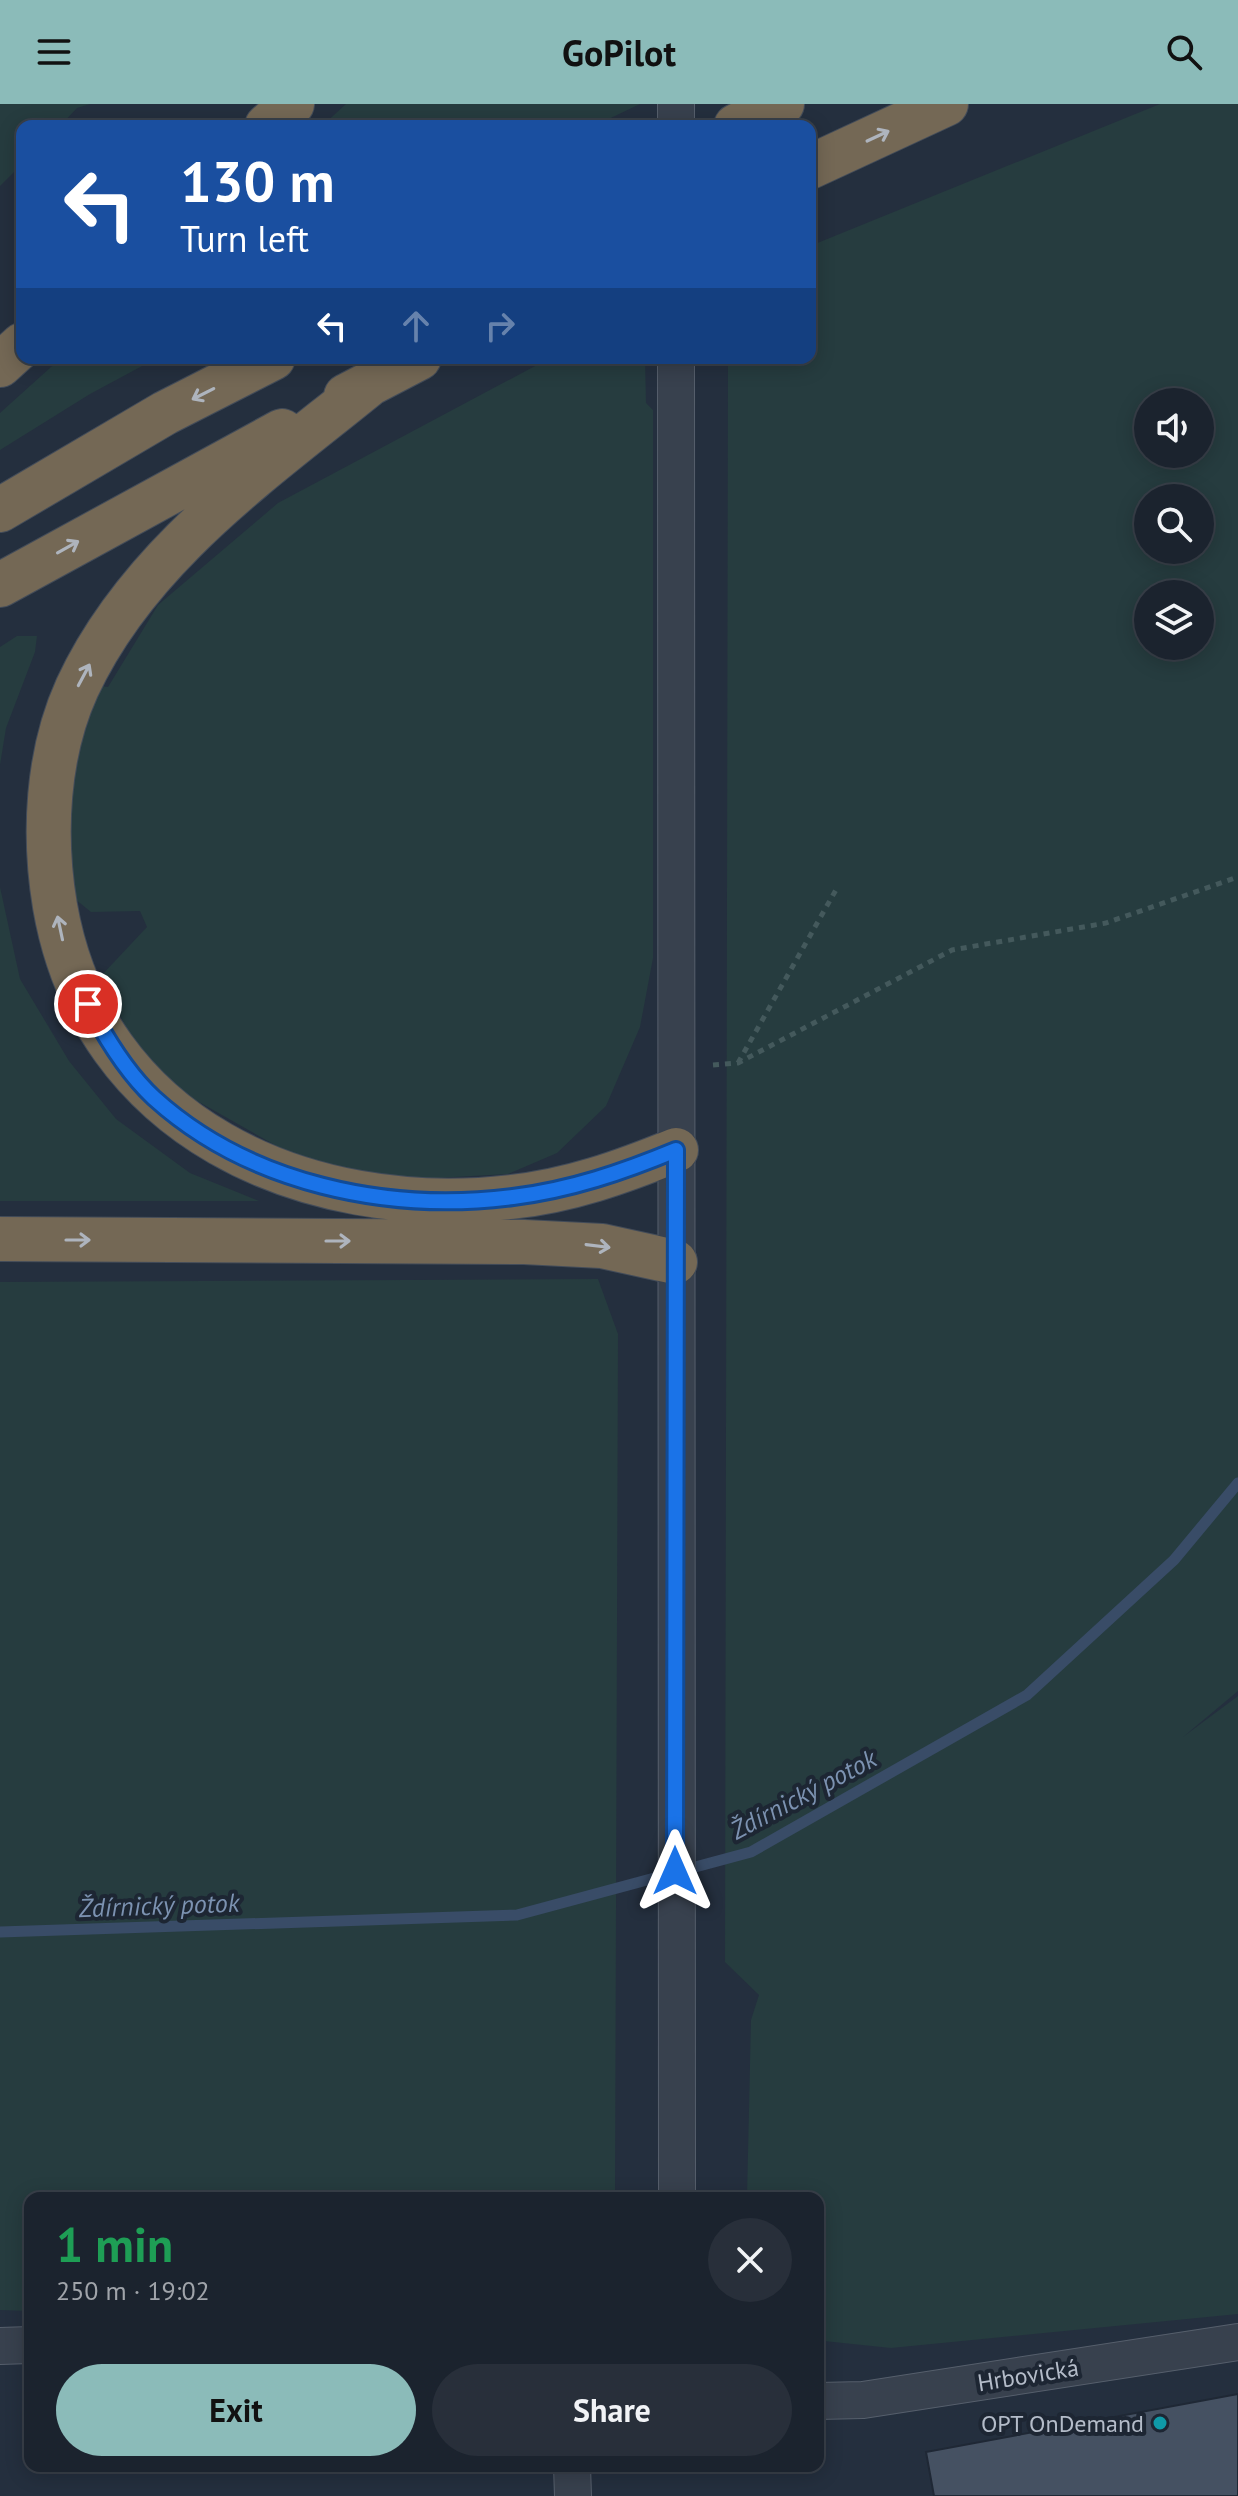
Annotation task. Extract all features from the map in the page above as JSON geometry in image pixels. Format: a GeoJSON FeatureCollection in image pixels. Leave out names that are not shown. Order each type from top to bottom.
{"type":"FeatureCollection","features":[{"type":"Feature","properties":{"kind":"highway"},"geometry":{"type":"LineString","coordinates":[[274,120],[292,104]]}},
{"type":"Feature","properties":{"kind":"highway"},"geometry":{"type":"LineString","coordinates":[[749,120],[782,104]]}},
{"type":"Feature","properties":{"kind":"highway"},"geometry":{"type":"LineString","coordinates":[[816,164],[946,104]]}},
{"type":"Feature","properties":{"kind":"highway"},"geometry":{"type":"LineString","coordinates":[[0,365],[16,350]]}},
{"type":"Feature","properties":{"kind":"highway"},"geometry":{"type":"LineString","coordinates":[[0,510],[165,413],[261,364]]}},
{"type":"Feature","properties":{"kind":"highway"},"geometry":{"type":"LineString","coordinates":[[0,585],[407,364]]}},
{"type":"Feature","properties":{"kind":"highway"},"geometry":{"type":"LineString","coordinates":[[372,382],[173,551],[129,599],[76,690],[59,742],[52,784],[49,835],[51,883],[60,935],[78,983],[123,1062],[153,1097],[220,1146],[310,1182],[388,1198],[468,1201],[513,1197],[572,1186],[620,1173],[676,1150]]}},
{"type":"Feature","properties":{"kind":"highway"},"geometry":{"type":"LineString","coordinates":[[0,1239],[539,1242],[602,1246],[675,1262]]}},
{"type":"Feature","properties":{"kind":"street"},"geometry":{"type":"LineString","coordinates":[[676,368],[677,2192]]}},
{"type":"Feature","properties":{"kind":"street","name":"Hrbovická"},"geometry":{"type":"LineString","coordinates":[[824,2401],[863,2400],[1238,2342]]}},
{"type":"Feature","properties":{"kind":"street"},"geometry":{"type":"LineString","coordinates":[[0,2346],[24,2345]]}},
{"type":"Feature","properties":{"kind":"street"},"geometry":{"type":"LineString","coordinates":[[572,2472],[573,2496]]}},
{"type":"Feature","properties":{"kind":"path"},"geometry":{"type":"LineString","coordinates":[[837,888],[738,1063],[952,950],[1106,923],[1238,877]]}},
{"type":"Feature","properties":{"kind":"green space"},"geometry":{"type":"Polygon","coordinates":[[[0,104],[90,104],[77,108],[66,120],[16,120],[16,170],[0,186],[0,104]]]}},
{"type":"Feature","properties":{"kind":"green space"},"geometry":{"type":"Polygon","coordinates":[[[346,104],[640,104],[607,120],[329,120],[346,104]]]}},
{"type":"Feature","properties":{"kind":"green space"},"geometry":{"type":"Polygon","coordinates":[[[1160,104],[1238,104],[1238,1691],[1183,1737],[1238,1696],[1238,2314],[891,2348],[824,2341],[824,2192],[747,2192],[751,2020],[759,1995],[725,1962],[728,364],[816,364],[816,244],[1160,104]]]}},
{"type":"Feature","properties":{"kind":"green space"},"geometry":{"type":"Polygon","coordinates":[[[54,364],[146,364],[90,394],[0,450],[0,413],[54,364]]]}},
{"type":"Feature","properties":{"kind":"green space"},"geometry":{"type":"Polygon","coordinates":[[[539,364],[645,364],[646,403],[653,410],[653,958],[640,1027],[606,1106],[557,1153],[508,1174],[419,1179],[305,1162],[176,1089],[135,1044],[100,977],[147,927],[140,911],[91,912],[75,899],[71,774],[100,686],[108,687],[158,605],[278,503],[539,364]]]}},
{"type":"Feature","properties":{"kind":"green space"},"geometry":{"type":"Polygon","coordinates":[[[17,636],[37,636],[35,652],[6,728],[0,765],[0,647],[17,636]]]}},
{"type":"Feature","properties":{"kind":"green space"},"geometry":{"type":"Polygon","coordinates":[[[0,887],[20,979],[69,1061],[116,1119],[190,1173],[259,1201],[0,1201],[0,887]]]}},
{"type":"Feature","properties":{"kind":"green space"},"geometry":{"type":"Polygon","coordinates":[[[598,1279],[618,1334],[615,2192],[24,2192],[24,2311],[0,2310],[0,1282],[598,1279]]]}},
{"type":"Feature","properties":{"kind":"building","name":"OPT OnDemand"},"geometry":{"type":"Polygon","coordinates":[[[1238,2394],[1238,2496],[934,2496],[926,2452],[1238,2394]]]}},
{"type":"Feature","properties":{"kind":"waterway","name":"Ždírnický potok"},"geometry":{"type":"LineString","coordinates":[[0,1932],[517,1915],[751,1852],[1027,1695],[1174,1560],[1238,1483]]}},
{"type":"Feature","properties":{"kind":"place","name":"OPT OnDemand"},"geometry":{"type":"Point","coordinates":[1160,2423]}},
{"type":"Feature","properties":{"kind":"route"},"geometry":{"type":"LineString","coordinates":[[88,1004],[123,1062],[153,1097],[185,1123],[243,1158],[310,1182],[346,1191],[430,1201],[513,1197],[620,1173],[676,1150],[675,1871]]}}]}
